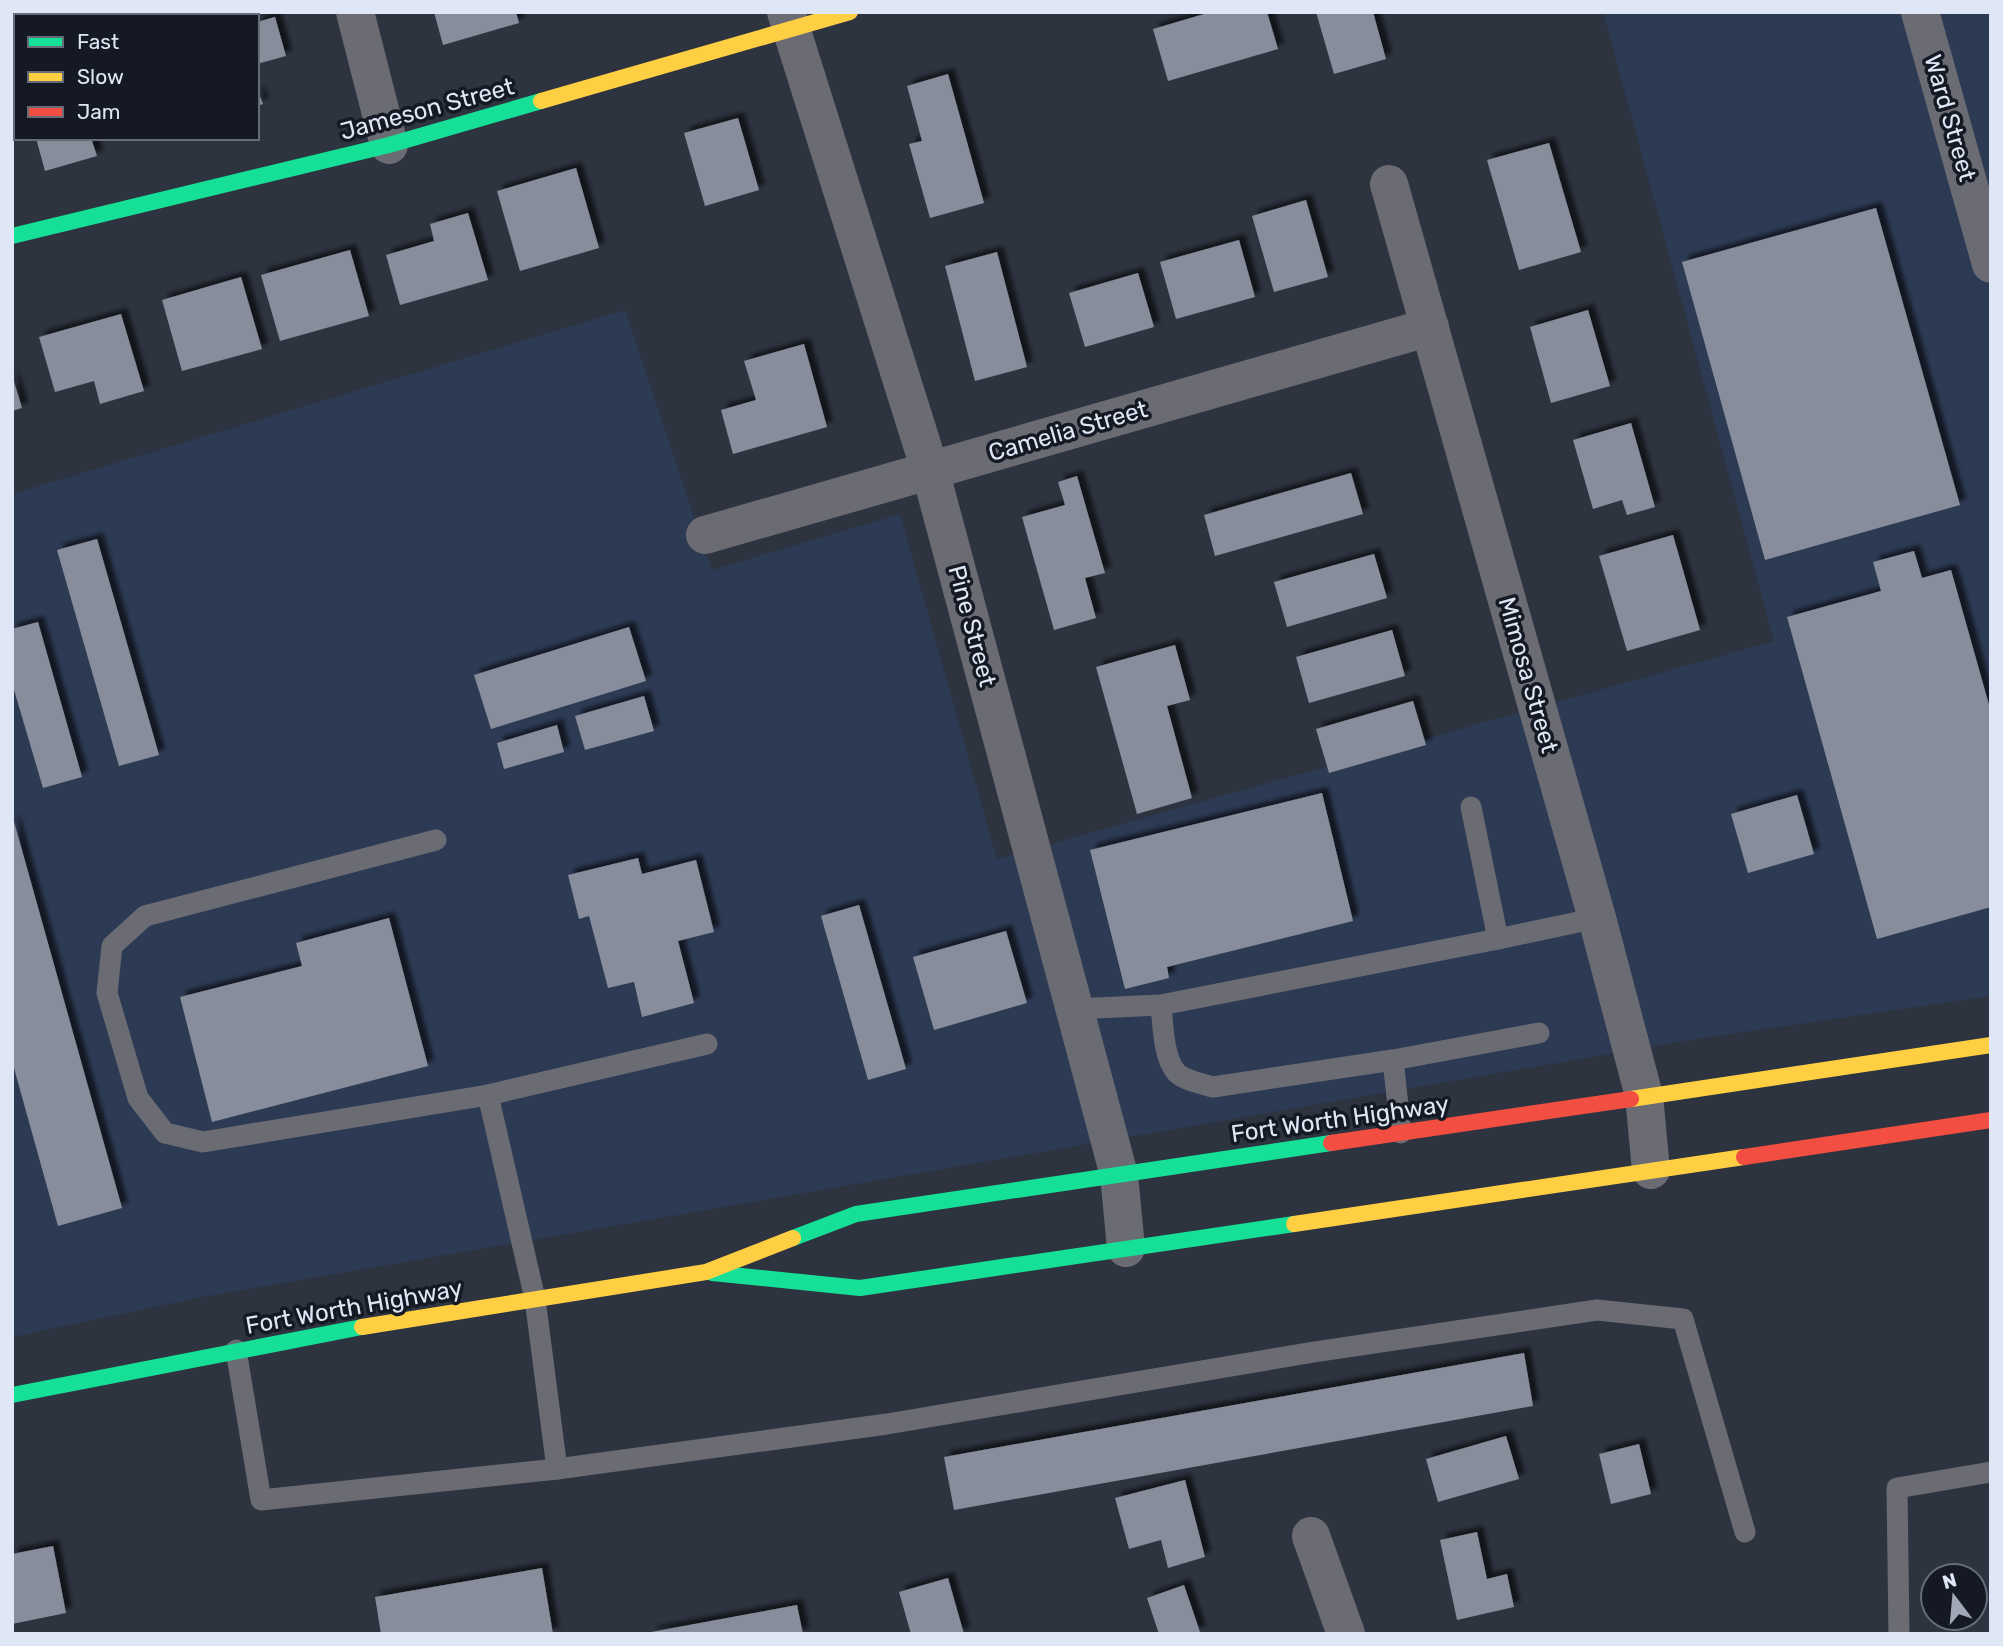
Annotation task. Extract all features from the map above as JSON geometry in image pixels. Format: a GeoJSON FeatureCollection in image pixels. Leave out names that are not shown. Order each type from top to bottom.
{"type":"FeatureCollection","features":[{"type":"Feature","properties":{"kind":"main road","name":"Jameson Street"},"geometry":{"type":"LineString","coordinates":[[12,236],[389,145],[788,21],[850,12]]}},
{"type":"Feature","properties":{"kind":"main road","name":"Fort Worth Highway"},"geometry":{"type":"LineString","coordinates":[[12,1395],[380,1324],[706,1272],[856,1214],[1991,1045]]}},
{"type":"Feature","properties":{"kind":"main road","name":"Fort Worth Highway"},"geometry":{"type":"LineString","coordinates":[[706,1272],[860,1288],[1991,1120]]}},
{"type":"Feature","properties":{"kind":"street"},"geometry":{"type":"LineString","coordinates":[[355,12],[389,145]]}},
{"type":"Feature","properties":{"kind":"street","name":"Ward Street"},"geometry":{"type":"LineString","coordinates":[[1920,12],[1991,264]]}},
{"type":"Feature","properties":{"kind":"street","name":"Pine Street"},"geometry":{"type":"LineString","coordinates":[[788,21],[930,470],[1119,1175],[1126,1248]]}},
{"type":"Feature","properties":{"kind":"street","name":"Mimosa Street"},"geometry":{"type":"LineString","coordinates":[[1389,184],[1597,918],[1644,1096],[1651,1170]]}},
{"type":"Feature","properties":{"kind":"street","name":"Camelia Street"},"geometry":{"type":"LineString","coordinates":[[705,535],[1430,327]]}},
{"type":"Feature","properties":{"kind":"street"},"geometry":{"type":"LineString","coordinates":[[1311,1536],[1346,1634]]}},
{"type":"Feature","properties":{"kind":"lane"},"geometry":{"type":"LineString","coordinates":[[1471,807],[1498,939]]}},
{"type":"Feature","properties":{"kind":"lane"},"geometry":{"type":"LineString","coordinates":[[436,840],[145,916],[111,946],[107,993],[138,1098],[164,1133],[203,1142],[488,1095],[707,1044]]}},
{"type":"Feature","properties":{"kind":"lane"},"geometry":{"type":"LineString","coordinates":[[1073,1009],[1161,1005],[1597,918]]}},
{"type":"Feature","properties":{"kind":"lane"},"geometry":{"type":"LineString","coordinates":[[1161,1005],[1166,1049],[1176,1072],[1195,1082],[1213,1087],[1393,1060],[1539,1033]]}},
{"type":"Feature","properties":{"kind":"lane"},"geometry":{"type":"LineString","coordinates":[[1393,1060],[1401,1133]]}},
{"type":"Feature","properties":{"kind":"lane"},"geometry":{"type":"LineString","coordinates":[[488,1095],[535,1299],[557,1469]]}},
{"type":"Feature","properties":{"kind":"lane"},"geometry":{"type":"LineString","coordinates":[[236,1350],[261,1500],[557,1469],[887,1424],[1314,1352],[1597,1310],[1684,1319],[1745,1532]]}},
{"type":"Feature","properties":{"kind":"lane"},"geometry":{"type":"LineString","coordinates":[[1899,1634],[1897,1488],[1991,1472]]}},
{"type":"Feature","properties":{"kind":"shaded area"},"geometry":{"type":"Polygon","coordinates":[[[1603,12],[1991,12],[1991,996],[1696,1039],[202,1297],[12,1337],[12,494],[625,310],[712,570],[900,514],[997,859],[1774,641],[1603,12]]]}},
{"type":"Feature","properties":{"kind":"building"},"geometry":{"type":"Polygon","coordinates":[[[20,12],[76,14],[20,14],[20,12]]]}},
{"type":"Feature","properties":{"kind":"building"},"geometry":{"type":"Polygon","coordinates":[[[434,12],[516,12],[519,23],[443,45],[434,12]]]}},
{"type":"Feature","properties":{"kind":"building"},"geometry":{"type":"Polygon","coordinates":[[[1211,12],[1267,12],[1278,49],[1168,81],[1153,29],[1211,12]]]}},
{"type":"Feature","properties":{"kind":"building"},"geometry":{"type":"Polygon","coordinates":[[[1316,12],[1373,12],[1386,59],[1334,74],[1316,12]]]}},
{"type":"Feature","properties":{"kind":"building"},"geometry":{"type":"Polygon","coordinates":[[[275,17],[286,56],[259,63],[259,21],[275,17]]]}},
{"type":"Feature","properties":{"kind":"building"},"geometry":{"type":"Polygon","coordinates":[[[948,74],[984,203],[930,218],[909,144],[922,141],[907,86],[948,74]]]}},
{"type":"Feature","properties":{"kind":"building"},"geometry":{"type":"Polygon","coordinates":[[[738,118],[759,190],[705,206],[684,133],[738,118]]]}},
{"type":"Feature","properties":{"kind":"building"},"geometry":{"type":"Polygon","coordinates":[[[37,140],[92,140],[97,156],[45,171],[37,140]]]}},
{"type":"Feature","properties":{"kind":"building"},"geometry":{"type":"Polygon","coordinates":[[[1549,143],[1581,252],[1519,270],[1487,160],[1549,143]]]}},
{"type":"Feature","properties":{"kind":"building"},"geometry":{"type":"Polygon","coordinates":[[[576,168],[599,248],[520,271],[497,191],[576,168]]]}},
{"type":"Feature","properties":{"kind":"building"},"geometry":{"type":"Polygon","coordinates":[[[1306,200],[1328,277],[1274,292],[1252,216],[1306,200]]]}},
{"type":"Feature","properties":{"kind":"building"},"geometry":{"type":"Polygon","coordinates":[[[1876,208],[1960,505],[1765,560],[1682,262],[1876,208]]]}},
{"type":"Feature","properties":{"kind":"building"},"geometry":{"type":"Polygon","coordinates":[[[468,213],[488,280],[400,305],[386,255],[434,241],[430,224],[468,213]]]}},
{"type":"Feature","properties":{"kind":"building"},"geometry":{"type":"Polygon","coordinates":[[[1239,240],[1255,297],[1176,319],[1160,262],[1239,240]]]}},
{"type":"Feature","properties":{"kind":"building"},"geometry":{"type":"Polygon","coordinates":[[[350,250],[369,316],[280,341],[261,275],[350,250]]]}},
{"type":"Feature","properties":{"kind":"building"},"geometry":{"type":"Polygon","coordinates":[[[997,252],[1027,367],[975,381],[945,266],[997,252]]]}},
{"type":"Feature","properties":{"kind":"building"},"geometry":{"type":"Polygon","coordinates":[[[1138,273],[1154,327],[1085,347],[1069,293],[1138,273]]]}},
{"type":"Feature","properties":{"kind":"building"},"geometry":{"type":"Polygon","coordinates":[[[241,277],[262,349],[182,371],[162,300],[241,277]]]}},
{"type":"Feature","properties":{"kind":"building"},"geometry":{"type":"Polygon","coordinates":[[[1588,310],[1610,386],[1551,403],[1530,327],[1588,310]]]}},
{"type":"Feature","properties":{"kind":"building"},"geometry":{"type":"Polygon","coordinates":[[[121,314],[144,391],[100,404],[94,381],[55,392],[39,337],[121,314]]]}},
{"type":"Feature","properties":{"kind":"building"},"geometry":{"type":"Polygon","coordinates":[[[804,344],[827,427],[733,454],[721,410],[756,400],[744,361],[804,344]]]}},
{"type":"Feature","properties":{"kind":"building"},"geometry":{"type":"Polygon","coordinates":[[[12,375],[22,408],[12,411],[12,375]]]}},
{"type":"Feature","properties":{"kind":"building"},"geometry":{"type":"Polygon","coordinates":[[[1631,423],[1655,507],[1627,515],[1622,500],[1593,509],[1573,440],[1631,423]]]}},
{"type":"Feature","properties":{"kind":"building"},"geometry":{"type":"Polygon","coordinates":[[[1351,473],[1363,514],[1215,556],[1204,515],[1351,473]]]}},
{"type":"Feature","properties":{"kind":"building"},"geometry":{"type":"Polygon","coordinates":[[[1077,476],[1105,573],[1085,578],[1096,618],[1054,630],[1022,517],[1065,505],[1058,482],[1077,476]]]}},
{"type":"Feature","properties":{"kind":"building"},"geometry":{"type":"Polygon","coordinates":[[[1673,535],[1700,630],[1627,651],[1599,556],[1673,535]]]}},
{"type":"Feature","properties":{"kind":"building"},"geometry":{"type":"Polygon","coordinates":[[[97,539],[159,755],[119,766],[57,550],[97,539]]]}},
{"type":"Feature","properties":{"kind":"building"},"geometry":{"type":"Polygon","coordinates":[[[1914,551],[1922,578],[1951,570],[1991,712],[1991,907],[1877,939],[1787,617],[1881,591],[1873,562],[1914,551]]]}},
{"type":"Feature","properties":{"kind":"building"},"geometry":{"type":"Polygon","coordinates":[[[1374,554],[1387,598],[1287,627],[1274,582],[1374,554]]]}},
{"type":"Feature","properties":{"kind":"building"},"geometry":{"type":"Polygon","coordinates":[[[38,622],[82,777],[43,788],[12,683],[12,629],[38,622]]]}},
{"type":"Feature","properties":{"kind":"building"},"geometry":{"type":"Polygon","coordinates":[[[629,627],[646,681],[491,729],[474,675],[629,627]]]}},
{"type":"Feature","properties":{"kind":"building"},"geometry":{"type":"Polygon","coordinates":[[[1392,630],[1405,676],[1309,703],[1296,657],[1392,630]]]}},
{"type":"Feature","properties":{"kind":"building"},"geometry":{"type":"Polygon","coordinates":[[[1175,645],[1190,700],[1167,706],[1192,798],[1137,814],[1096,667],[1175,645]]]}},
{"type":"Feature","properties":{"kind":"building"},"geometry":{"type":"Polygon","coordinates":[[[644,696],[654,731],[585,750],[575,716],[644,696]]]}},
{"type":"Feature","properties":{"kind":"building"},"geometry":{"type":"Polygon","coordinates":[[[1413,701],[1426,745],[1329,773],[1316,729],[1413,701]]]}},
{"type":"Feature","properties":{"kind":"building"},"geometry":{"type":"Polygon","coordinates":[[[557,725],[564,752],[504,769],[497,743],[557,725]]]}},
{"type":"Feature","properties":{"kind":"building"},"geometry":{"type":"Polygon","coordinates":[[[1322,793],[1353,921],[1167,967],[1169,978],[1125,989],[1090,850],[1322,793]]]}},
{"type":"Feature","properties":{"kind":"building"},"geometry":{"type":"Polygon","coordinates":[[[1797,795],[1814,854],[1748,873],[1731,814],[1797,795]]]}},
{"type":"Feature","properties":{"kind":"building"},"geometry":{"type":"Polygon","coordinates":[[[13,818],[122,1208],[58,1226],[12,1061],[13,818]]]}},
{"type":"Feature","properties":{"kind":"building"},"geometry":{"type":"Polygon","coordinates":[[[638,858],[642,874],[696,860],[714,932],[678,941],[694,1003],[642,1017],[634,982],[608,988],[589,916],[579,919],[568,875],[638,858]]]}},
{"type":"Feature","properties":{"kind":"building"},"geometry":{"type":"Polygon","coordinates":[[[859,905],[906,1069],[868,1080],[821,916],[859,905]]]}},
{"type":"Feature","properties":{"kind":"building"},"geometry":{"type":"Polygon","coordinates":[[[389,918],[428,1066],[212,1122],[180,997],[302,966],[296,943],[389,918]]]}},
{"type":"Feature","properties":{"kind":"building"},"geometry":{"type":"Polygon","coordinates":[[[1006,931],[1027,1003],[934,1030],[913,957],[1006,931]]]}},
{"type":"Feature","properties":{"kind":"building"},"geometry":{"type":"Polygon","coordinates":[[[1524,1353],[1533,1406],[954,1510],[944,1457],[1524,1353]]]}},
{"type":"Feature","properties":{"kind":"building"},"geometry":{"type":"Polygon","coordinates":[[[1506,1436],[1519,1479],[1438,1502],[1426,1459],[1506,1436]]]}},
{"type":"Feature","properties":{"kind":"building"},"geometry":{"type":"Polygon","coordinates":[[[1639,1444],[1651,1494],[1611,1504],[1599,1454],[1639,1444]]]}},
{"type":"Feature","properties":{"kind":"building"},"geometry":{"type":"Polygon","coordinates":[[[1185,1480],[1205,1557],[1168,1568],[1161,1540],[1129,1549],[1115,1498],[1185,1480]]]}},
{"type":"Feature","properties":{"kind":"building"},"geometry":{"type":"Polygon","coordinates":[[[1477,1532],[1487,1579],[1507,1574],[1514,1607],[1457,1620],[1440,1540],[1477,1532]]]}},
{"type":"Feature","properties":{"kind":"building"},"geometry":{"type":"Polygon","coordinates":[[[53,1546],[66,1613],[12,1624],[12,1554],[53,1546]]]}},
{"type":"Feature","properties":{"kind":"building"},"geometry":{"type":"Polygon","coordinates":[[[542,1568],[553,1634],[381,1634],[375,1597],[542,1568]]]}},
{"type":"Feature","properties":{"kind":"building"},"geometry":{"type":"Polygon","coordinates":[[[948,1578],[964,1634],[911,1634],[899,1592],[948,1578]]]}},
{"type":"Feature","properties":{"kind":"building"},"geometry":{"type":"Polygon","coordinates":[[[1184,1585],[1200,1632],[1159,1634],[1147,1598],[1184,1585]]]}},
{"type":"Feature","properties":{"kind":"building"},"geometry":{"type":"Polygon","coordinates":[[[797,1605],[803,1634],[651,1634],[651,1632],[797,1605]]]}},
{"type":"Feature","properties":{"kind":"traffic: fast"},"geometry":{"type":"LineString","coordinates":[[12,236],[389,145],[541,101]]}},
{"type":"Feature","properties":{"kind":"traffic: fast"},"geometry":{"type":"LineString","coordinates":[[793,1238],[856,1214],[1331,1143]]}},
{"type":"Feature","properties":{"kind":"traffic: fast"},"geometry":{"type":"LineString","coordinates":[[712,1273],[860,1288],[1294,1224]]}},
{"type":"Feature","properties":{"kind":"traffic: fast"},"geometry":{"type":"LineString","coordinates":[[12,1395],[362,1327]]}},
{"type":"Feature","properties":{"kind":"traffic: slow"},"geometry":{"type":"LineString","coordinates":[[541,101],[850,12]]}},
{"type":"Feature","properties":{"kind":"traffic: slow"},"geometry":{"type":"LineString","coordinates":[[1631,1099],[1991,1045]]}},
{"type":"Feature","properties":{"kind":"traffic: slow"},"geometry":{"type":"LineString","coordinates":[[1294,1224],[1744,1157]]}},
{"type":"Feature","properties":{"kind":"traffic: slow"},"geometry":{"type":"LineString","coordinates":[[362,1327],[706,1272],[793,1238]]}},
{"type":"Feature","properties":{"kind":"traffic: jam"},"geometry":{"type":"LineString","coordinates":[[1331,1143],[1631,1099]]}},
{"type":"Feature","properties":{"kind":"traffic: jam"},"geometry":{"type":"LineString","coordinates":[[1744,1157],[1991,1120]]}}]}
